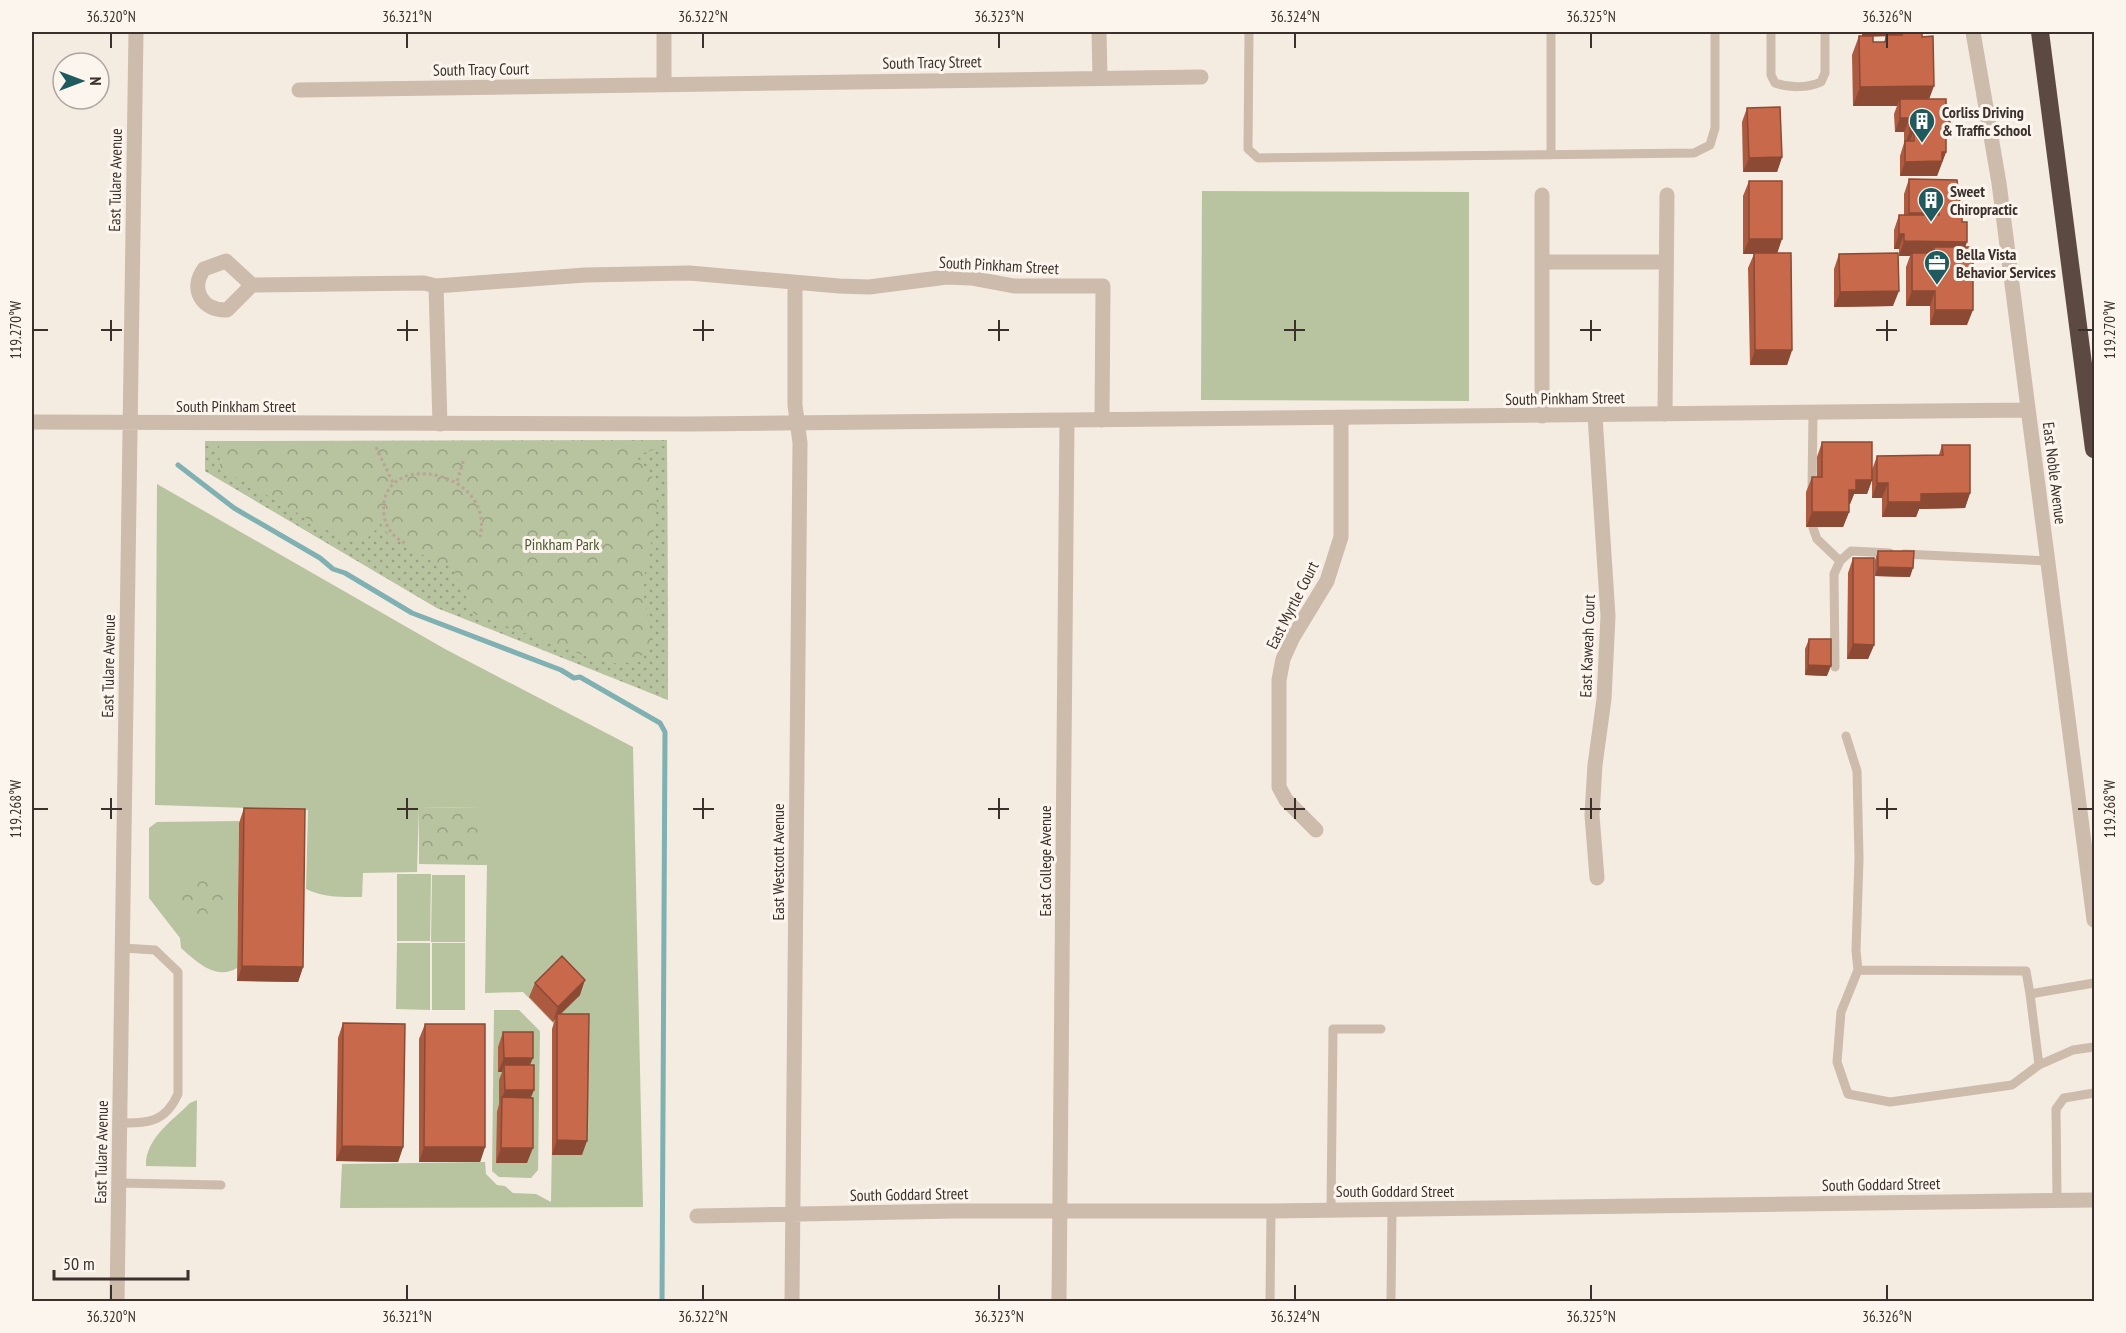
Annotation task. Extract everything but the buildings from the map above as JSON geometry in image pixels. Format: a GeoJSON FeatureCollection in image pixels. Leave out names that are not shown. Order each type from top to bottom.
{"type":"FeatureCollection","features":[{"type":"Feature","properties":{"kind":"highway"},"geometry":{"type":"LineString","coordinates":[[2040,32],[2094,449]]}},
{"type":"Feature","properties":{"kind":"street","name":"East Tulare Avenue"},"geometry":{"type":"LineString","coordinates":[[117,1302],[136,32]]}},
{"type":"Feature","properties":{"kind":"street"},"geometry":{"type":"LineString","coordinates":[[664,32],[664,84]]}},
{"type":"Feature","properties":{"kind":"street"},"geometry":{"type":"LineString","coordinates":[[1099,32],[1100,78]]}},
{"type":"Feature","properties":{"kind":"street","name":"East Noble Avenue"},"geometry":{"type":"LineString","coordinates":[[1973,32],[1999,183],[2094,920]]}},
{"type":"Feature","properties":{"kind":"street","name":"South Tracy Street"},"geometry":{"type":"LineString","coordinates":[[664,84],[1201,77]]}},
{"type":"Feature","properties":{"kind":"street","name":"South Tracy Court"},"geometry":{"type":"LineString","coordinates":[[299,90],[664,84]]}},
{"type":"Feature","properties":{"kind":"street"},"geometry":{"type":"LineString","coordinates":[[1542,195],[1544,262],[1542,416]]}},
{"type":"Feature","properties":{"kind":"street"},"geometry":{"type":"LineString","coordinates":[[1665,414],[1666,195]]}},
{"type":"Feature","properties":{"kind":"street"},"geometry":{"type":"LineString","coordinates":[[1544,262],[1666,262]]}},
{"type":"Feature","properties":{"kind":"street","name":"South Pinkham Street"},"geometry":{"type":"LineString","coordinates":[[252,285],[424,283],[436,286],[585,275],[690,273],[869,287],[947,277],[971,278],[1014,286],[1103,285],[1102,420]]}},
{"type":"Feature","properties":{"kind":"street"},"geometry":{"type":"LineString","coordinates":[[795,283],[798,423]]}},
{"type":"Feature","properties":{"kind":"street"},"geometry":{"type":"LineString","coordinates":[[436,286],[440,424]]}},
{"type":"Feature","properties":{"kind":"street","name":"South Pinkham Street"},"geometry":{"type":"LineString","coordinates":[[32,422],[129,424],[798,423],[2028,410]]}},
{"type":"Feature","properties":{"kind":"street","name":"East Kaweah Court"},"geometry":{"type":"LineString","coordinates":[[1595,416],[1608,616],[1604,699],[1595,765],[1592,815],[1597,878]]}},
{"type":"Feature","properties":{"kind":"street","name":"East Myrtle Court"},"geometry":{"type":"LineString","coordinates":[[1316,830],[1286,800],[1279,787],[1279,680],[1293,637],[1327,581],[1339,544],[1341,419]]}},
{"type":"Feature","properties":{"kind":"street","name":"East College Avenue"},"geometry":{"type":"LineString","coordinates":[[1059,1302],[1067,421]]}},
{"type":"Feature","properties":{"kind":"street","name":"East Westcott Avenue"},"geometry":{"type":"LineString","coordinates":[[792,1302],[800,455],[798,423]]}},
{"type":"Feature","properties":{"kind":"street","name":"South Goddard Street"},"geometry":{"type":"LineString","coordinates":[[697,1215],[1392,1210],[2094,1200]]}},
{"type":"Feature","properties":{"kind":"lane"},"geometry":{"type":"LineString","coordinates":[[1249,32],[1248,149],[1258,158],[1694,153],[1710,145],[1715,128],[1715,32]]}},
{"type":"Feature","properties":{"kind":"lane"},"geometry":{"type":"LineString","coordinates":[[1551,32],[1551,155]]}},
{"type":"Feature","properties":{"kind":"lane"},"geometry":{"type":"LineString","coordinates":[[1772,32],[1771,75],[1775,83],[1782,86],[1812,86],[1821,82],[1825,73],[1825,32]]}},
{"type":"Feature","properties":{"kind":"lane"},"geometry":{"type":"LineString","coordinates":[[1812,490],[1813,414]]}},
{"type":"Feature","properties":{"kind":"lane"},"geometry":{"type":"LineString","coordinates":[[1813,528],[1817,539],[1840,561]]}},
{"type":"Feature","properties":{"kind":"lane"},"geometry":{"type":"LineString","coordinates":[[1835,667],[1834,574],[1840,561],[1851,551],[2048,561]]}},
{"type":"Feature","properties":{"kind":"lane"},"geometry":{"type":"LineString","coordinates":[[1846,736],[1857,771],[1859,858],[1856,951],[1858,970],[1841,1012],[1837,1062],[1848,1094],[1890,1102],[2012,1085],[2039,1065],[2073,1050],[2094,1047]]}},
{"type":"Feature","properties":{"kind":"lane"},"geometry":{"type":"LineString","coordinates":[[120,1123],[148,1123],[157,1120],[178,1094],[178,972],[154,950],[123,948]]}},
{"type":"Feature","properties":{"kind":"lane"},"geometry":{"type":"LineString","coordinates":[[1858,970],[2026,970],[2039,1065]]}},
{"type":"Feature","properties":{"kind":"lane"},"geometry":{"type":"LineString","coordinates":[[2030,994],[2094,983]]}},
{"type":"Feature","properties":{"kind":"lane"},"geometry":{"type":"LineString","coordinates":[[1331,1210],[1333,1029],[1381,1029]]}},
{"type":"Feature","properties":{"kind":"lane"},"geometry":{"type":"LineString","coordinates":[[2057,1199],[2056,1109],[2064,1098],[2094,1093]]}},
{"type":"Feature","properties":{"kind":"lane"},"geometry":{"type":"LineString","coordinates":[[119,1183],[221,1185]]}},
{"type":"Feature","properties":{"kind":"lane"},"geometry":{"type":"LineString","coordinates":[[1391,1302],[1392,1210]]}},
{"type":"Feature","properties":{"kind":"lane"},"geometry":{"type":"LineString","coordinates":[[1270,1302],[1271,1211]]}},
{"type":"Feature","properties":{"kind":"path"},"geometry":{"type":"LineString","coordinates":[[376,447],[393,483]]}},
{"type":"Feature","properties":{"kind":"path"},"geometry":{"type":"LineString","coordinates":[[457,481],[464,459]]}},
{"type":"Feature","properties":{"kind":"path"},"geometry":{"type":"LineString","coordinates":[[405,543],[389,531],[385,521],[384,496],[393,483],[408,475],[445,477],[457,481],[472,497],[481,513],[483,526],[480,537]]}},
{"type":"Feature","properties":{"kind":"green space"},"geometry":{"type":"Polygon","coordinates":[[[1202,191],[1469,192],[1469,401],[1201,400],[1202,191]]]}},
{"type":"Feature","properties":{"kind":"green space","name":"Pinkham Park"},"geometry":{"type":"Polygon","coordinates":[[[667,440],[668,700],[534,644],[437,608],[205,471],[205,441],[667,440]]]}},
{"type":"Feature","properties":{"kind":"green space"},"geometry":{"type":"Polygon","coordinates":[[[205,445],[219,446],[220,468],[344,540],[356,541],[370,536],[380,521],[389,537],[436,562],[452,566],[474,614],[596,660],[618,663],[630,662],[640,657],[650,643],[651,635],[645,604],[644,583],[656,517],[656,490],[648,471],[635,456],[667,445],[668,700],[437,608],[205,471],[205,445]]]}},
{"type":"Feature","properties":{"kind":"green space"},"geometry":{"type":"Polygon","coordinates":[[[157,484],[445,649],[633,747],[643,1207],[340,1208],[342,1164],[485,1162],[486,1174],[497,1185],[505,1186],[513,1193],[536,1194],[551,1202],[554,1024],[523,992],[485,993],[487,865],[479,865],[479,808],[419,807],[417,872],[363,873],[362,897],[348,897],[327,895],[306,889],[308,810],[155,805],[157,484]]]}},
{"type":"Feature","properties":{"kind":"green space"},"geometry":{"type":"Polygon","coordinates":[[[419,807],[479,808],[479,865],[419,864],[419,807]]]}},
{"type":"Feature","properties":{"kind":"green space"},"geometry":{"type":"Polygon","coordinates":[[[239,821],[237,968],[229,971],[214,971],[206,968],[181,948],[180,938],[149,898],[149,828],[157,822],[239,821]]]}},
{"type":"Feature","properties":{"kind":"green space"},"geometry":{"type":"Polygon","coordinates":[[[397,874],[431,874],[430,941],[397,941],[397,874]]]}},
{"type":"Feature","properties":{"kind":"green space"},"geometry":{"type":"Polygon","coordinates":[[[432,875],[465,875],[465,942],[431,942],[432,875]]]}},
{"type":"Feature","properties":{"kind":"green space"},"geometry":{"type":"Polygon","coordinates":[[[181,879],[225,880],[224,917],[180,916],[181,879]]]}},
{"type":"Feature","properties":{"kind":"green space"},"geometry":{"type":"Polygon","coordinates":[[[397,943],[430,943],[430,1010],[396,1009],[397,943]]]}},
{"type":"Feature","properties":{"kind":"green space"},"geometry":{"type":"Polygon","coordinates":[[[432,943],[465,943],[465,1010],[432,1010],[432,943]]]}},
{"type":"Feature","properties":{"kind":"green space"},"geometry":{"type":"Polygon","coordinates":[[[494,1010],[519,1010],[540,1031],[538,1170],[531,1178],[499,1177],[492,1171],[494,1010]]]}},
{"type":"Feature","properties":{"kind":"green space"},"geometry":{"type":"Polygon","coordinates":[[[197,1100],[196,1167],[146,1166],[150,1147],[161,1131],[190,1103],[197,1100]]]}},
{"type":"Feature","properties":{"kind":"waterway"},"geometry":{"type":"LineString","coordinates":[[178,465],[234,508],[320,558],[333,569],[345,573],[412,613],[561,670],[574,678],[580,677],[660,723],[665,732],[662,1302]]}},
{"type":"Feature","properties":{"kind":"place","name":"Corliss Driving & Traffic School"},"geometry":{"type":"Point","coordinates":[1922,144]}},
{"type":"Feature","properties":{"kind":"place","name":"Sweet Chiropractic"},"geometry":{"type":"Point","coordinates":[1931,223]}},
{"type":"Feature","properties":{"kind":"place","name":"Bella Vista Behavior Services"},"geometry":{"type":"Point","coordinates":[1937,286]}}]}
